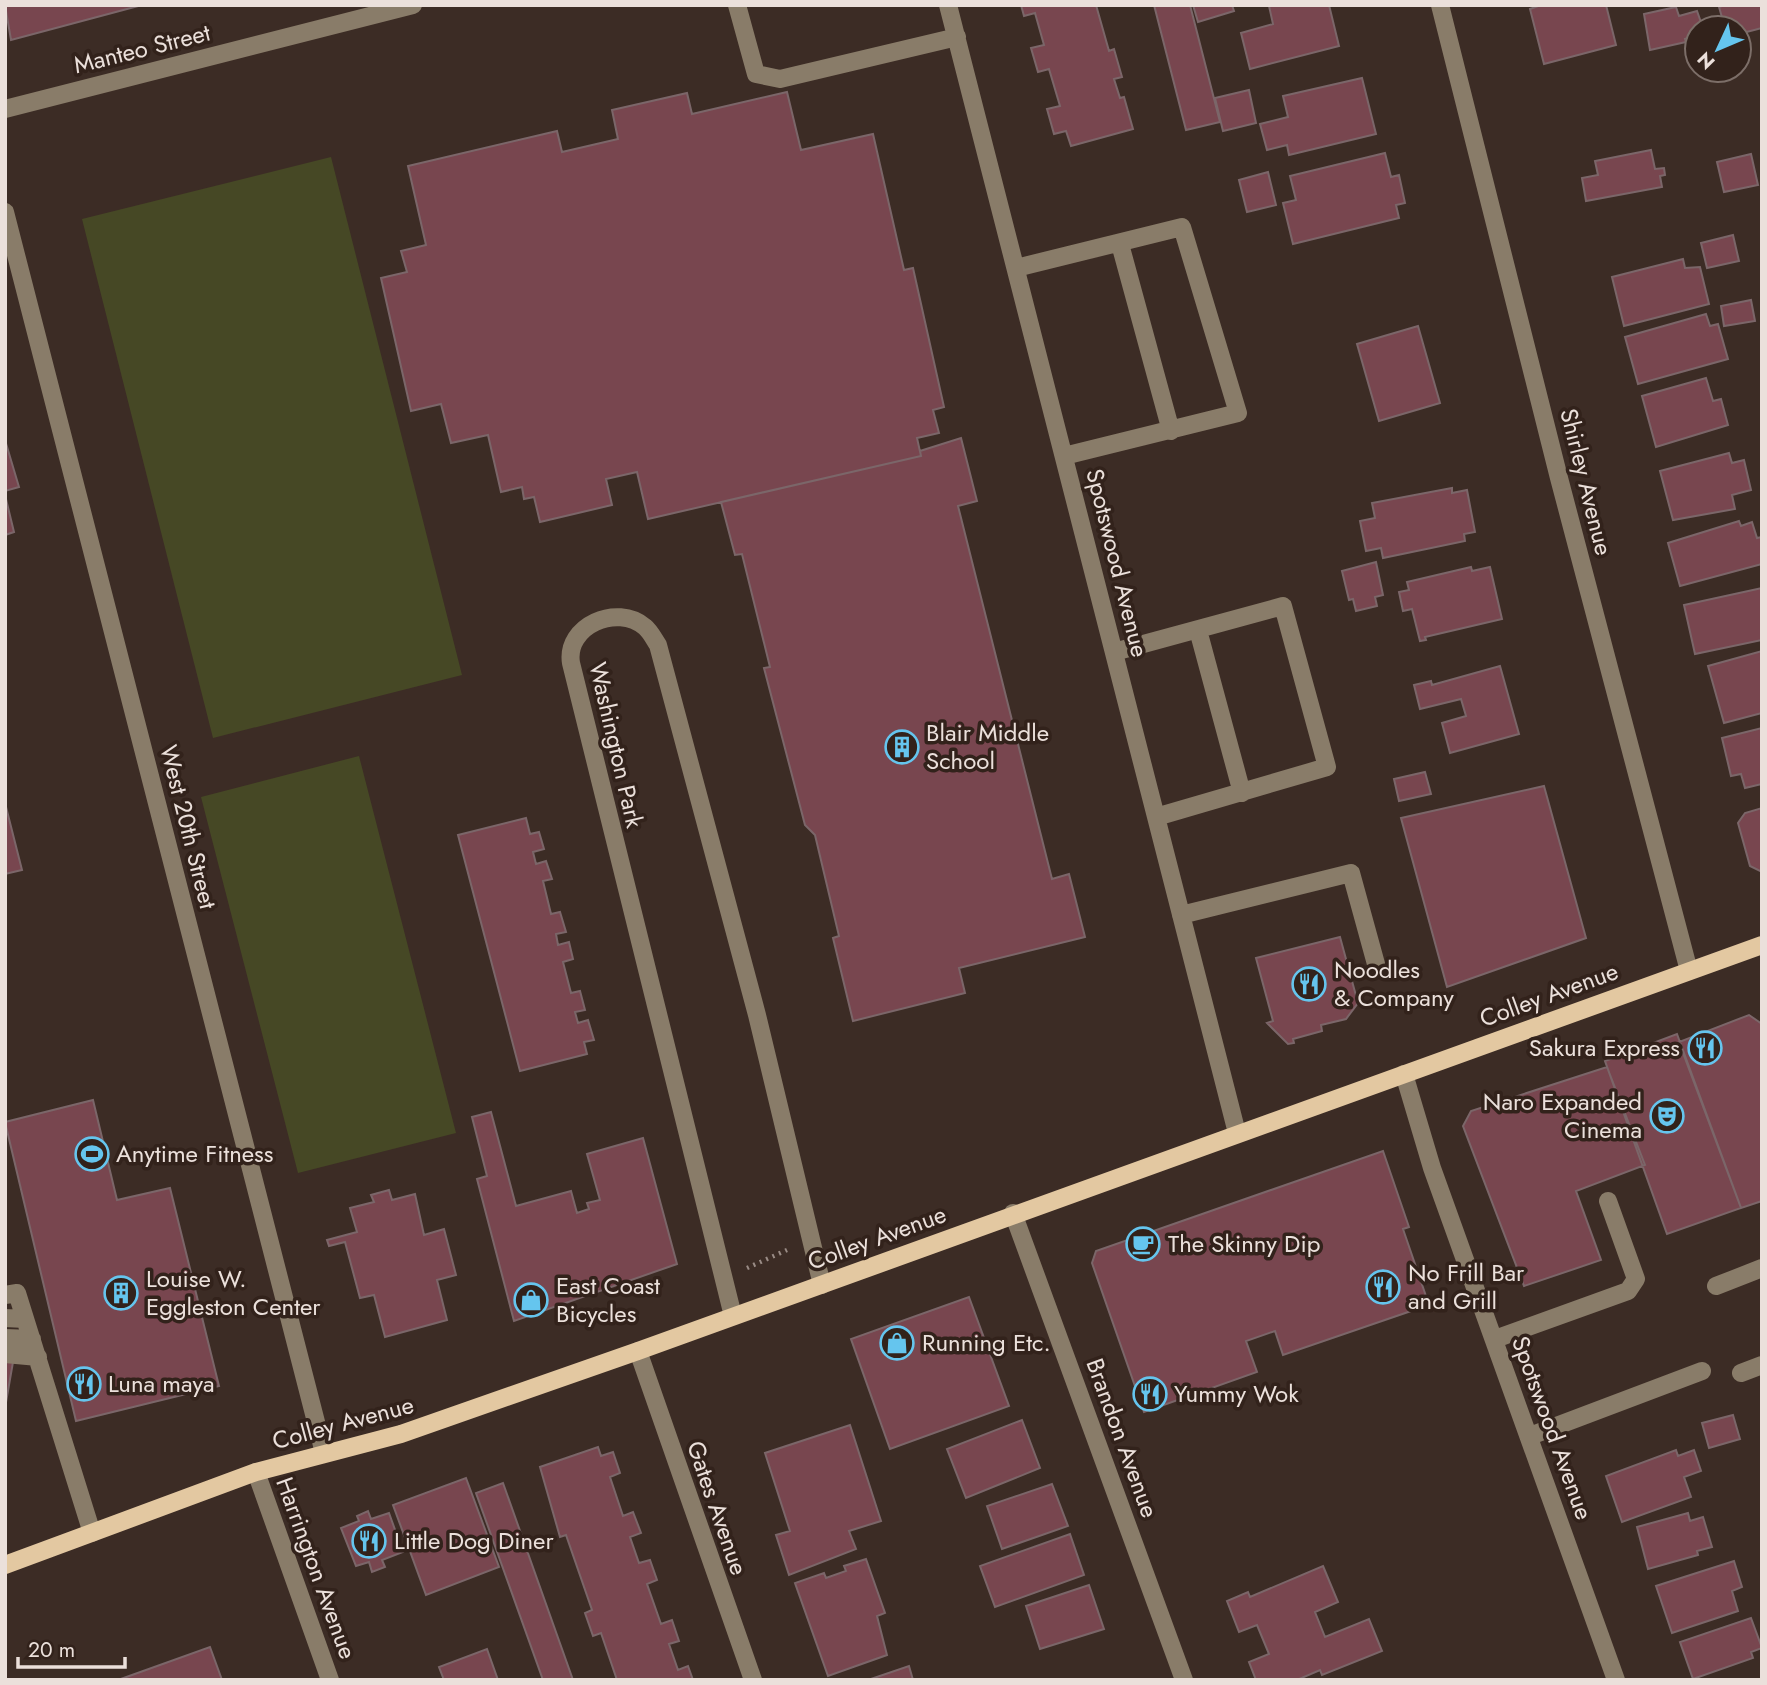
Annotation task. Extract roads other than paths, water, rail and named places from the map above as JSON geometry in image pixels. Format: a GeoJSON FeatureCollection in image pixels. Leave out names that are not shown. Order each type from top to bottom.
{"type":"FeatureCollection","features":[{"type":"Feature","properties":{"kind":"main road","name":"Colley Avenue"},"geometry":{"type":"LineString","coordinates":[[5,1564],[256,1472],[401,1434],[638,1351],[1013,1213],[1762,945]]}},
{"type":"Feature","properties":{"kind":"street"},"geometry":{"type":"LineString","coordinates":[[737,5],[756,74],[780,79],[957,37]]}},
{"type":"Feature","properties":{"kind":"street","name":"Spotswood Avenue"},"geometry":{"type":"LineString","coordinates":[[948,5],[1237,1133]]}},
{"type":"Feature","properties":{"kind":"street","name":"Shirley Avenue"},"geometry":{"type":"LineString","coordinates":[[1440,5],[1559,478],[1689,971]]}},
{"type":"Feature","properties":{"kind":"street","name":"Manteo Street"},"geometry":{"type":"LineString","coordinates":[[5,109],[402,7]]}},
{"type":"Feature","properties":{"kind":"street","name":"West 20th Street"},"geometry":{"type":"LineString","coordinates":[[5,212],[324,1453]]}},
{"type":"Feature","properties":{"kind":"street"},"geometry":{"type":"LineString","coordinates":[[1016,268],[1182,227],[1238,413],[1064,456]]}},
{"type":"Feature","properties":{"kind":"street"},"geometry":{"type":"LineString","coordinates":[[1120,244],[1171,431]]}},
{"type":"Feature","properties":{"kind":"street"},"geometry":{"type":"LineString","coordinates":[[1114,652],[1283,606],[1327,767],[1156,817]]}},
{"type":"Feature","properties":{"kind":"street","name":"Washington Park"},"geometry":{"type":"LineString","coordinates":[[733,1316],[569,655],[584,628],[599,620],[615,617],[630,620],[645,627],[658,645],[757,1015],[822,1284]]}},
{"type":"Feature","properties":{"kind":"street"},"geometry":{"type":"LineString","coordinates":[[1198,630],[1242,793]]}},
{"type":"Feature","properties":{"kind":"street"},"geometry":{"type":"LineString","coordinates":[[1181,915],[1351,873],[1376,964]]}},
{"type":"Feature","properties":{"kind":"street","name":"Spotswood Avenue"},"geometry":{"type":"LineString","coordinates":[[1404,1074],[1432,1168],[1616,1680]]}},
{"type":"Feature","properties":{"kind":"street"},"geometry":{"type":"LineString","coordinates":[[1494,1339],[1628,1292],[1636,1279],[1608,1200]]}},
{"type":"Feature","properties":{"kind":"street","name":"Brandon Avenue"},"geometry":{"type":"LineString","coordinates":[[1013,1213],[1184,1680]]}},
{"type":"Feature","properties":{"kind":"street"},"geometry":{"type":"LineString","coordinates":[[1716,1286],[1762,1268]]}},
{"type":"Feature","properties":{"kind":"street"},"geometry":{"type":"LineString","coordinates":[[5,1295],[17,1293],[92,1533]]}},
{"type":"Feature","properties":{"kind":"street"},"geometry":{"type":"LineString","coordinates":[[5,1318],[25,1319]]}},
{"type":"Feature","properties":{"kind":"street"},"geometry":{"type":"LineString","coordinates":[[5,1338],[32,1339]]}},
{"type":"Feature","properties":{"kind":"street","name":"Gates Avenue"},"geometry":{"type":"LineString","coordinates":[[638,1351],[752,1680]]}},
{"type":"Feature","properties":{"kind":"street"},"geometry":{"type":"LineString","coordinates":[[5,1354],[37,1357]]}},
{"type":"Feature","properties":{"kind":"street"},"geometry":{"type":"LineString","coordinates":[[1741,1373],[1762,1364]]}},
{"type":"Feature","properties":{"kind":"street"},"geometry":{"type":"LineString","coordinates":[[1530,1436],[1702,1371]]}},
{"type":"Feature","properties":{"kind":"street","name":"Harrington Avenue"},"geometry":{"type":"LineString","coordinates":[[256,1472],[330,1680]]}},
{"type":"Feature","properties":{"kind":"place","name":"Blair Middle School"},"geometry":{"type":"Point","coordinates":[902,747]}},
{"type":"Feature","properties":{"kind":"place","name":"Noodles & Company"},"geometry":{"type":"Point","coordinates":[1309,984]}},
{"type":"Feature","properties":{"kind":"place","name":"Sakura Express"},"geometry":{"type":"Point","coordinates":[1705,1048]}},
{"type":"Feature","properties":{"kind":"place","name":"Naro Expanded Cinema"},"geometry":{"type":"Point","coordinates":[1667,1116]}},
{"type":"Feature","properties":{"kind":"place","name":"Anytime Fitness"},"geometry":{"type":"Point","coordinates":[92,1154]}},
{"type":"Feature","properties":{"kind":"place","name":"The Skinny Dip"},"geometry":{"type":"Point","coordinates":[1143,1244]}},
{"type":"Feature","properties":{"kind":"place","name":"No Frill Bar and Grill"},"geometry":{"type":"Point","coordinates":[1383,1287]}},
{"type":"Feature","properties":{"kind":"place","name":"Louise W. Eggleston Center"},"geometry":{"type":"Point","coordinates":[121,1293]}},
{"type":"Feature","properties":{"kind":"place","name":"East Coast Bicycles"},"geometry":{"type":"Point","coordinates":[531,1300]}},
{"type":"Feature","properties":{"kind":"place","name":"Running Etc."},"geometry":{"type":"Point","coordinates":[897,1343]}},
{"type":"Feature","properties":{"kind":"place","name":"Luna maya"},"geometry":{"type":"Point","coordinates":[84,1384]}},
{"type":"Feature","properties":{"kind":"place","name":"Yummy Wok"},"geometry":{"type":"Point","coordinates":[1150,1394]}},
{"type":"Feature","properties":{"kind":"place","name":"Little Dog Diner"},"geometry":{"type":"Point","coordinates":[369,1541]}}]}
